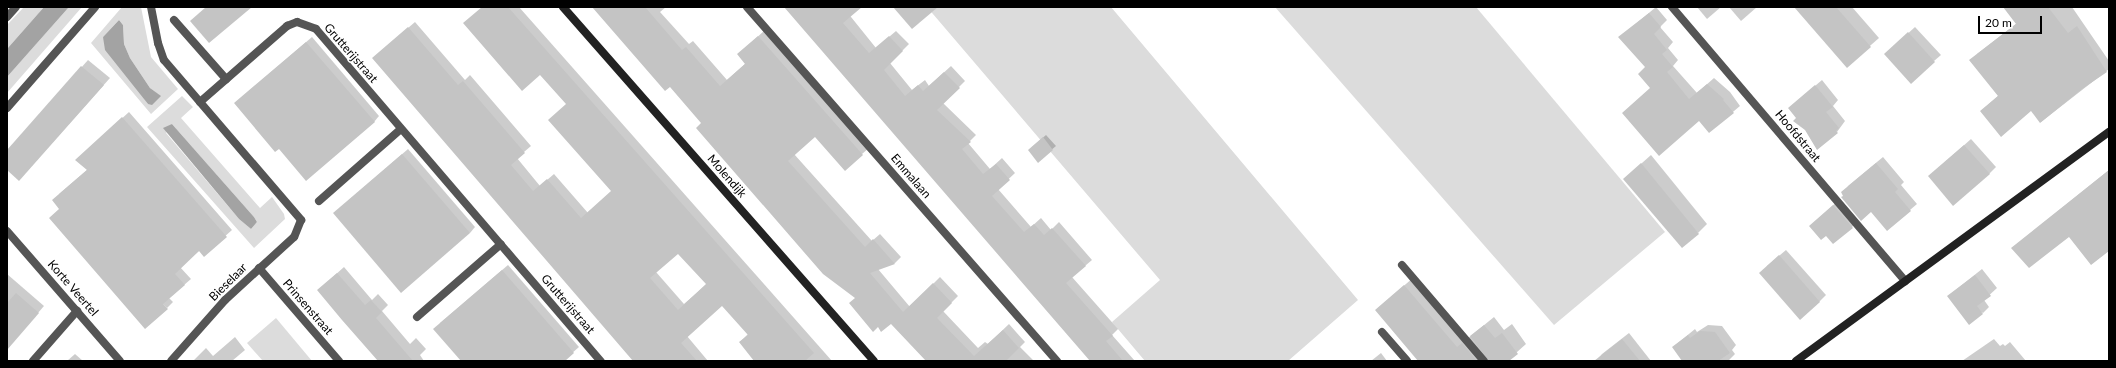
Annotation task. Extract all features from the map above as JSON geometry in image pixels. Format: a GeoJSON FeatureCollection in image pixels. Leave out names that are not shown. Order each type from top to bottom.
{"type":"FeatureCollection","features":[{"type":"Feature","properties":{"kind":"street"},"geometry":{"type":"LineString","coordinates":[[7,17],[16,7]]}},
{"type":"Feature","properties":{"kind":"street"},"geometry":{"type":"LineString","coordinates":[[7,108],[95,7]]}},
{"type":"Feature","properties":{"kind":"street"},"geometry":{"type":"LineString","coordinates":[[150,7],[158,43],[164,60],[200,102]]}},
{"type":"Feature","properties":{"kind":"street","name":"Molendijk"},"geometry":{"type":"LineString","coordinates":[[562,7],[874,361]]}},
{"type":"Feature","properties":{"kind":"street","name":"Emmalaan"},"geometry":{"type":"LineString","coordinates":[[747,7],[1057,361]]}},
{"type":"Feature","properties":{"kind":"street","name":"Hoofdstraat"},"geometry":{"type":"LineString","coordinates":[[1672,7],[1905,281]]}},
{"type":"Feature","properties":{"kind":"street"},"geometry":{"type":"LineString","coordinates":[[174,20],[226,79]]}},
{"type":"Feature","properties":{"kind":"street","name":"Grutterijstraat"},"geometry":{"type":"LineString","coordinates":[[200,102],[287,26],[297,22],[306,24],[316,29],[601,361]]}},
{"type":"Feature","properties":{"kind":"street","name":"Bieselaar"},"geometry":{"type":"LineString","coordinates":[[171,361],[225,300],[294,236],[301,220],[200,102]]}},
{"type":"Feature","properties":{"kind":"street"},"geometry":{"type":"LineString","coordinates":[[319,201],[402,129]]}},
{"type":"Feature","properties":{"kind":"street"},"geometry":{"type":"LineString","coordinates":[[1796,361],[2109,132]]}},
{"type":"Feature","properties":{"kind":"street","name":"Korte Veertel"},"geometry":{"type":"LineString","coordinates":[[7,231],[120,361]]}},
{"type":"Feature","properties":{"kind":"street"},"geometry":{"type":"LineString","coordinates":[[417,317],[500,244]]}},
{"type":"Feature","properties":{"kind":"street"},"geometry":{"type":"LineString","coordinates":[[1402,265],[1484,361]]}},
{"type":"Feature","properties":{"kind":"street","name":"Prinsenstraat"},"geometry":{"type":"LineString","coordinates":[[259,268],[340,361]]}},
{"type":"Feature","properties":{"kind":"street"},"geometry":{"type":"LineString","coordinates":[[33,361],[77,311]]}},
{"type":"Feature","properties":{"kind":"street"},"geometry":{"type":"LineString","coordinates":[[1382,332],[1407,361]]}},
{"type":"Feature","properties":{"kind":"shaded area"},"geometry":{"type":"Polygon","coordinates":[[[24,7],[44,7],[7,49],[7,25],[24,7]]]}},
{"type":"Feature","properties":{"kind":"shaded area"},"geometry":{"type":"Polygon","coordinates":[[[44,7],[69,7],[7,77],[7,49],[44,7]]]}},
{"type":"Feature","properties":{"kind":"shaded area"},"geometry":{"type":"Polygon","coordinates":[[[69,7],[82,7],[7,93],[7,77],[69,7]]]}},
{"type":"Feature","properties":{"kind":"shaded area"},"geometry":{"type":"Polygon","coordinates":[[[122,7],[141,7],[151,57],[178,89],[151,114],[91,43],[122,7]],[[119,20],[103,37],[148,104],[160,96],[150,88],[130,58],[124,44],[123,25],[119,20]]]}},
{"type":"Feature","properties":{"kind":"shaded area"},"geometry":{"type":"Polygon","coordinates":[[[927,7],[1111,7],[1358,300],[1288,361],[1145,361],[1112,322],[1160,280],[927,7]]]}},
{"type":"Feature","properties":{"kind":"shaded area"},"geometry":{"type":"Polygon","coordinates":[[[1275,7],[1476,7],[1665,232],[1554,325],[1275,7]]]}},
{"type":"Feature","properties":{"kind":"shaded area"},"geometry":{"type":"Polygon","coordinates":[[[119,20],[123,25],[124,44],[130,58],[150,88],[161,96],[152,105],[148,104],[105,50],[103,37],[119,20]]]}},
{"type":"Feature","properties":{"kind":"shaded area"},"geometry":{"type":"Polygon","coordinates":[[[182,96],[193,107],[181,118],[260,208],[272,197],[284,214],[285,219],[254,248],[147,127],[182,96]],[[172,124],[166,133],[239,219],[251,229],[257,222],[172,124]]]}},
{"type":"Feature","properties":{"kind":"shaded area"},"geometry":{"type":"Polygon","coordinates":[[[172,124],[254,217],[257,222],[251,229],[239,219],[163,128],[172,124]]]}},
{"type":"Feature","properties":{"kind":"shaded area"},"geometry":{"type":"Polygon","coordinates":[[[276,318],[312,361],[263,361],[247,343],[276,318]]]}},
{"type":"Feature","properties":{"kind":"building"},"geometry":{"type":"Polygon","coordinates":[[[206,7],[252,7],[209,43],[190,21],[206,7]]]}},
{"type":"Feature","properties":{"kind":"building"},"geometry":{"type":"Polygon","coordinates":[[[482,7],[508,7],[814,353],[805,361],[754,361],[739,342],[748,335],[722,306],[681,343],[697,361],[633,361],[372,58],[408,27],[458,85],[463,81],[525,153],[511,165],[533,191],[547,179],[581,218],[611,191],[548,120],[566,104],[540,75],[522,91],[463,23],[482,7]],[[678,254],[650,278],[678,310],[706,284],[678,254]]]}},
{"type":"Feature","properties":{"kind":"building"},"geometry":{"type":"Polygon","coordinates":[[[592,7],[645,7],[682,50],[686,47],[720,86],[745,64],[737,54],[758,36],[863,155],[845,171],[815,137],[788,161],[865,247],[873,239],[895,264],[870,273],[903,312],[933,283],[952,303],[937,318],[974,356],[1003,330],[1019,348],[1006,361],[926,361],[891,324],[881,332],[878,327],[873,332],[849,303],[855,298],[823,274],[696,128],[701,123],[670,87],[665,91],[592,7]]]}},
{"type":"Feature","properties":{"kind":"building"},"geometry":{"type":"Polygon","coordinates":[[[784,7],[862,7],[843,23],[869,53],[889,36],[903,51],[884,70],[905,96],[918,85],[923,91],[944,72],[960,88],[937,110],[971,142],[962,149],[983,174],[996,164],[1010,180],[992,196],[1024,232],[1034,224],[1044,235],[1052,228],[1086,266],[1066,283],[1113,336],[1106,341],[1123,361],[1090,361],[784,7]]]}},
{"type":"Feature","properties":{"kind":"building"},"geometry":{"type":"Polygon","coordinates":[[[893,7],[938,7],[912,29],[893,7]]]}},
{"type":"Feature","properties":{"kind":"building"},"geometry":{"type":"Polygon","coordinates":[[[1794,7],[1836,7],[1871,47],[1847,68],[1794,7]]]}},
{"type":"Feature","properties":{"kind":"building"},"geometry":{"type":"Polygon","coordinates":[[[2003,7],[2048,7],[2068,33],[2077,26],[2107,72],[2082,89],[2040,123],[2031,111],[2001,137],[1980,111],[1998,96],[1969,60],[2016,24],[2003,7]]]}},
{"type":"Feature","properties":{"kind":"building"},"geometry":{"type":"Polygon","coordinates":[[[1649,13],[1661,27],[1654,34],[1667,50],[1662,54],[1673,67],[1667,72],[1689,99],[1707,84],[1724,99],[1723,100],[1734,113],[1709,133],[1699,121],[1659,156],[1622,113],[1650,88],[1638,74],[1645,67],[1618,37],[1649,13]]]}},
{"type":"Feature","properties":{"kind":"building"},"geometry":{"type":"Polygon","coordinates":[[[1908,32],[1935,62],[1911,84],[1884,54],[1908,32]]]}},
{"type":"Feature","properties":{"kind":"building"},"geometry":{"type":"Polygon","coordinates":[[[306,42],[375,122],[306,181],[279,149],[275,152],[234,103],[306,42]]]}},
{"type":"Feature","properties":{"kind":"building"},"geometry":{"type":"Polygon","coordinates":[[[81,66],[104,85],[19,181],[7,170],[7,150],[81,66]]]}},
{"type":"Feature","properties":{"kind":"building"},"geometry":{"type":"Polygon","coordinates":[[[1815,85],[1833,107],[1826,112],[1839,128],[1836,131],[1838,133],[1817,150],[1805,130],[1793,121],[1796,118],[1788,108],[1815,85]]]}},
{"type":"Feature","properties":{"kind":"building"},"geometry":{"type":"Polygon","coordinates":[[[122,117],[227,237],[204,257],[199,251],[175,274],[185,285],[163,304],[168,309],[145,329],[49,218],[59,209],[52,200],[87,170],[75,160],[122,117]]]}},
{"type":"Feature","properties":{"kind":"building"},"geometry":{"type":"Polygon","coordinates":[[[1043,137],[1053,150],[1038,163],[1028,150],[1043,137]]]}},
{"type":"Feature","properties":{"kind":"building"},"geometry":{"type":"Polygon","coordinates":[[[1964,145],[1990,174],[1953,206],[1928,176],[1964,145]]]}},
{"type":"Feature","properties":{"kind":"building"},"geometry":{"type":"Polygon","coordinates":[[[402,154],[470,233],[401,293],[333,213],[402,154]]]}},
{"type":"Feature","properties":{"kind":"building"},"geometry":{"type":"Polygon","coordinates":[[[1641,163],[1699,234],[1682,248],[1623,179],[1641,163]]]}},
{"type":"Feature","properties":{"kind":"building"},"geometry":{"type":"Polygon","coordinates":[[[1876,163],[1898,189],[1895,192],[1911,211],[1887,231],[1871,212],[1861,221],[1841,197],[1843,196],[1841,192],[1876,163]]]}},
{"type":"Feature","properties":{"kind":"building"},"geometry":{"type":"Polygon","coordinates":[[[2109,170],[2109,251],[2091,265],[2069,237],[2029,268],[2011,248],[2109,170]]]}},
{"type":"Feature","properties":{"kind":"building"},"geometry":{"type":"Polygon","coordinates":[[[1833,205],[1853,228],[1833,244],[1826,236],[1821,240],[1809,226],[1833,205]]]}},
{"type":"Feature","properties":{"kind":"building"},"geometry":{"type":"Polygon","coordinates":[[[1779,255],[1820,302],[1800,320],[1759,273],[1779,255]]]}},
{"type":"Feature","properties":{"kind":"building"},"geometry":{"type":"Polygon","coordinates":[[[502,270],[574,353],[565,361],[461,361],[433,329],[502,270]]]}},
{"type":"Feature","properties":{"kind":"building"},"geometry":{"type":"Polygon","coordinates":[[[337,273],[365,305],[371,300],[382,312],[376,318],[413,361],[378,361],[342,320],[317,290],[337,273]]]}},
{"type":"Feature","properties":{"kind":"building"},"geometry":{"type":"Polygon","coordinates":[[[1975,275],[1991,296],[1977,306],[1983,314],[1969,325],[1947,296],[1975,275]]]}},
{"type":"Feature","properties":{"kind":"building"},"geometry":{"type":"Polygon","coordinates":[[[1404,285],[1457,347],[1462,343],[1477,361],[1418,361],[1375,310],[1404,285]]]}},
{"type":"Feature","properties":{"kind":"building"},"geometry":{"type":"Polygon","coordinates":[[[16,293],[39,313],[7,350],[7,303],[16,293]]]}},
{"type":"Feature","properties":{"kind":"building"},"geometry":{"type":"Polygon","coordinates":[[[1484,325],[1495,338],[1502,333],[1518,354],[1509,361],[1489,361],[1470,336],[1484,325]]]}},
{"type":"Feature","properties":{"kind":"building"},"geometry":{"type":"Polygon","coordinates":[[[1700,331],[1715,332],[1730,353],[1718,361],[1682,361],[1672,347],[1688,335],[1690,338],[1700,331]]]}},
{"type":"Feature","properties":{"kind":"building"},"geometry":{"type":"Polygon","coordinates":[[[1622,339],[1640,361],[1594,361],[1622,339]]]}}]}
